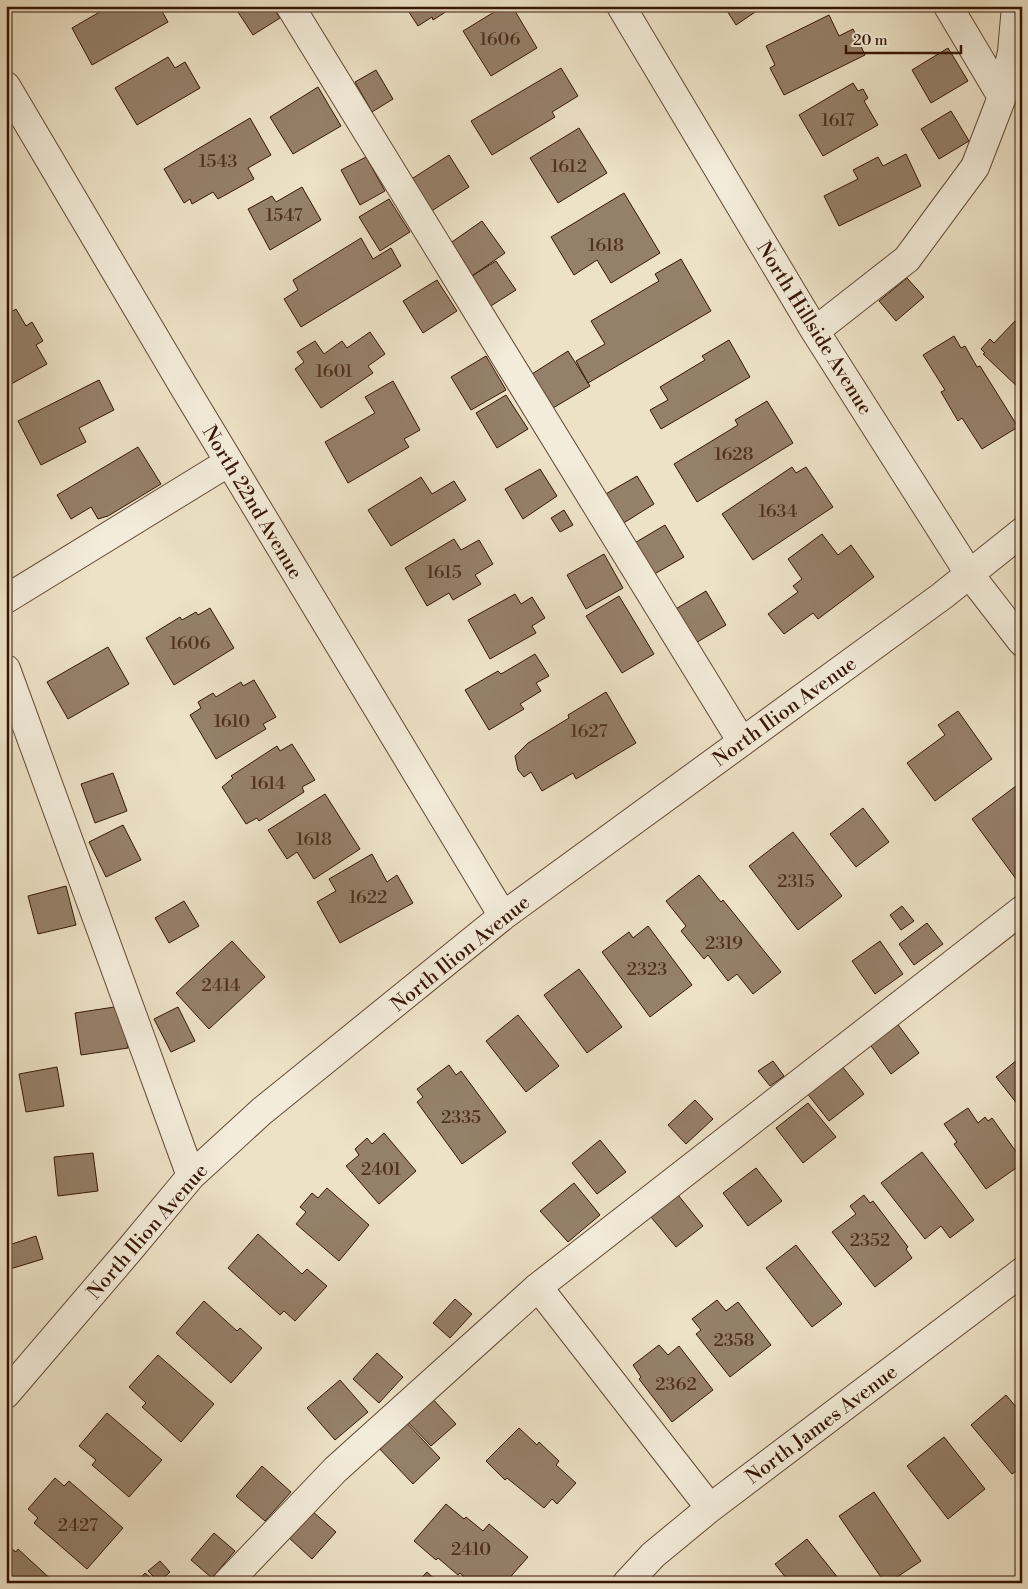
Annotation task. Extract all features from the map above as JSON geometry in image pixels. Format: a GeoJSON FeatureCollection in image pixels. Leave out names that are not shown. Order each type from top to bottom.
{"type":"FeatureCollection","features":[{"type":"Feature","properties":{"kind":"street","name":"North Hillside Avenue"},"geometry":{"type":"LineString","coordinates":[[621,6],[815,331],[970,575],[1022,642]]}},
{"type":"Feature","properties":{"kind":"street"},"geometry":{"type":"LineString","coordinates":[[948,6],[1002,97]]}},
{"type":"Feature","properties":{"kind":"street"},"geometry":{"type":"LineString","coordinates":[[815,331],[907,259],[975,167],[1002,97],[1012,52],[1016,6]]}},
{"type":"Feature","properties":{"kind":"street"},"geometry":{"type":"LineString","coordinates":[[296,8],[742,742]]}},
{"type":"Feature","properties":{"kind":"street","name":"North 22nd Avenue"},"geometry":{"type":"LineString","coordinates":[[6,86],[229,462],[503,916]]}},
{"type":"Feature","properties":{"kind":"street"},"geometry":{"type":"LineString","coordinates":[[6,599],[229,462]]}},
{"type":"Feature","properties":{"kind":"street","name":"North Ilion Avenue"},"geometry":{"type":"LineString","coordinates":[[6,1394],[191,1176],[262,1111],[503,916],[970,575],[1022,532]]}},
{"type":"Feature","properties":{"kind":"street"},"geometry":{"type":"LineString","coordinates":[[6,669],[191,1176]]}},
{"type":"Feature","properties":{"kind":"street"},"geometry":{"type":"LineString","coordinates":[[227,1583],[335,1470],[538,1287],[1022,910]]}},
{"type":"Feature","properties":{"kind":"street","name":"North James Avenue"},"geometry":{"type":"LineString","coordinates":[[627,1583],[653,1555],[710,1508],[1022,1272]]}},
{"type":"Feature","properties":{"kind":"street"},"geometry":{"type":"LineString","coordinates":[[538,1287],[710,1508]]}},
{"type":"Feature","properties":{"kind":"building"},"geometry":{"type":"Polygon","coordinates":[[[110,6],[159,6],[168,22],[92,65],[72,28],[110,6]]]}},
{"type":"Feature","properties":{"kind":"building"},"geometry":{"type":"Polygon","coordinates":[[[234,6],[272,6],[280,18],[253,35],[234,6]]]}},
{"type":"Feature","properties":{"kind":"building"},"geometry":{"type":"Polygon","coordinates":[[[405,6],[455,6],[433,20],[432,17],[418,26],[405,6]]]}},
{"type":"Feature","properties":{"kind":"building"},"geometry":{"type":"Polygon","coordinates":[[[504,6],[512,6],[537,48],[491,76],[463,31],[504,6]]]}},
{"type":"Feature","properties":{"kind":"building"},"geometry":{"type":"Polygon","coordinates":[[[724,6],[764,6],[736,25],[724,6]]]}},
{"type":"Feature","properties":{"kind":"building"},"geometry":{"type":"Polygon","coordinates":[[[829,15],[839,36],[853,29],[865,55],[784,95],[770,68],[775,65],[766,46],[829,15]]]}},
{"type":"Feature","properties":{"kind":"building"},"geometry":{"type":"Polygon","coordinates":[[[948,48],[968,81],[931,103],[912,70],[948,48]]]}},
{"type":"Feature","properties":{"kind":"building"},"geometry":{"type":"Polygon","coordinates":[[[168,57],[175,68],[185,62],[200,88],[137,125],[115,88],[168,57]]]}},
{"type":"Feature","properties":{"kind":"building"},"geometry":{"type":"Polygon","coordinates":[[[561,68],[578,96],[552,112],[555,117],[492,155],[471,121],[561,68]]]}},
{"type":"Feature","properties":{"kind":"building"},"geometry":{"type":"Polygon","coordinates":[[[376,70],[393,99],[372,112],[355,82],[376,70]]]}},
{"type":"Feature","properties":{"kind":"building"},"geometry":{"type":"Polygon","coordinates":[[[853,83],[858,91],[863,89],[868,98],[864,101],[878,125],[823,156],[799,115],[853,83]]]}},
{"type":"Feature","properties":{"kind":"building"},"geometry":{"type":"Polygon","coordinates":[[[318,87],[341,126],[293,154],[270,117],[318,87]]]}},
{"type":"Feature","properties":{"kind":"building"},"geometry":{"type":"Polygon","coordinates":[[[951,111],[969,141],[939,159],[921,129],[951,111]]]}},
{"type":"Feature","properties":{"kind":"building"},"geometry":{"type":"Polygon","coordinates":[[[250,118],[271,155],[248,168],[254,179],[218,199],[213,192],[192,204],[190,199],[184,203],[164,169],[250,118]]]}},
{"type":"Feature","properties":{"kind":"building"},"geometry":{"type":"Polygon","coordinates":[[[579,128],[607,173],[558,203],[530,158],[579,128]]]}},
{"type":"Feature","properties":{"kind":"building"},"geometry":{"type":"Polygon","coordinates":[[[906,154],[921,186],[839,226],[824,196],[858,179],[853,170],[878,157],[883,166],[906,154]]]}},
{"type":"Feature","properties":{"kind":"building"},"geometry":{"type":"Polygon","coordinates":[[[449,155],[469,187],[430,212],[410,180],[449,155]]]}},
{"type":"Feature","properties":{"kind":"building"},"geometry":{"type":"Polygon","coordinates":[[[366,157],[385,191],[360,205],[341,170],[366,157]]]}},
{"type":"Feature","properties":{"kind":"building"},"geometry":{"type":"Polygon","coordinates":[[[302,187],[321,220],[270,250],[248,209],[272,196],[276,202],[302,187]]]}},
{"type":"Feature","properties":{"kind":"building"},"geometry":{"type":"Polygon","coordinates":[[[624,193],[660,253],[611,283],[597,260],[574,275],[551,237],[624,193]]]}},
{"type":"Feature","properties":{"kind":"building"},"geometry":{"type":"Polygon","coordinates":[[[389,199],[410,232],[380,251],[359,217],[389,199]]]}},
{"type":"Feature","properties":{"kind":"building"},"geometry":{"type":"Polygon","coordinates":[[[482,221],[505,253],[472,276],[449,244],[482,221]]]}},
{"type":"Feature","properties":{"kind":"building"},"geometry":{"type":"Polygon","coordinates":[[[361,238],[373,259],[391,248],[401,266],[301,327],[284,299],[298,290],[293,280],[361,238]]]}},
{"type":"Feature","properties":{"kind":"building"},"geometry":{"type":"Polygon","coordinates":[[[681,259],[711,311],[588,383],[576,361],[605,344],[591,321],[659,281],[655,274],[681,259]]]}},
{"type":"Feature","properties":{"kind":"building"},"geometry":{"type":"Polygon","coordinates":[[[496,261],[516,290],[486,309],[467,279],[496,261]]]}},
{"type":"Feature","properties":{"kind":"building"},"geometry":{"type":"Polygon","coordinates":[[[907,278],[924,297],[896,321],[879,301],[907,278]]]}},
{"type":"Feature","properties":{"kind":"building"},"geometry":{"type":"Polygon","coordinates":[[[437,280],[457,311],[423,333],[403,301],[437,280]]]}},
{"type":"Feature","properties":{"kind":"building"},"geometry":{"type":"Polygon","coordinates":[[[16,309],[26,326],[32,322],[43,341],[36,345],[47,364],[6,387],[6,315],[16,309]]]}},
{"type":"Feature","properties":{"kind":"building"},"geometry":{"type":"Polygon","coordinates":[[[1015,321],[1022,327],[1022,391],[983,354],[985,353],[981,349],[990,339],[994,343],[1015,321]]]}},
{"type":"Feature","properties":{"kind":"building"},"geometry":{"type":"Polygon","coordinates":[[[370,332],[385,354],[368,366],[373,373],[321,408],[295,369],[304,362],[297,352],[315,341],[324,354],[342,341],[347,348],[370,332]]]}},
{"type":"Feature","properties":{"kind":"building"},"geometry":{"type":"Polygon","coordinates":[[[954,336],[961,348],[965,346],[977,367],[980,366],[1018,427],[982,449],[962,418],[958,421],[941,392],[945,390],[923,355],[954,336]]]}},
{"type":"Feature","properties":{"kind":"building"},"geometry":{"type":"Polygon","coordinates":[[[729,340],[750,377],[661,429],[650,410],[668,400],[660,387],[705,360],[702,356],[729,340]]]}},
{"type":"Feature","properties":{"kind":"building"},"geometry":{"type":"Polygon","coordinates":[[[568,351],[590,386],[553,408],[532,374],[568,351]]]}},
{"type":"Feature","properties":{"kind":"building"},"geometry":{"type":"Polygon","coordinates":[[[486,356],[506,390],[471,410],[451,377],[486,356]]]}},
{"type":"Feature","properties":{"kind":"building"},"geometry":{"type":"Polygon","coordinates":[[[99,380],[114,410],[79,428],[86,442],[41,465],[18,421],[99,380]]]}},
{"type":"Feature","properties":{"kind":"building"},"geometry":{"type":"Polygon","coordinates":[[[393,381],[420,430],[404,439],[409,447],[348,483],[325,442],[375,413],[365,397],[393,381]]]}},
{"type":"Feature","properties":{"kind":"building"},"geometry":{"type":"Polygon","coordinates":[[[506,395],[528,429],[497,448],[476,413],[506,395]]]}},
{"type":"Feature","properties":{"kind":"building"},"geometry":{"type":"Polygon","coordinates":[[[767,401],[793,443],[697,502],[674,464],[738,425],[735,420],[767,401]]]}},
{"type":"Feature","properties":{"kind":"building"},"geometry":{"type":"Polygon","coordinates":[[[138,447],[161,484],[108,516],[98,519],[91,507],[71,519],[57,495],[138,447]]]}},
{"type":"Feature","properties":{"kind":"building"},"geometry":{"type":"Polygon","coordinates":[[[792,467],[796,473],[806,467],[833,507],[753,560],[722,514],[792,467]]]}},
{"type":"Feature","properties":{"kind":"building"},"geometry":{"type":"Polygon","coordinates":[[[540,469],[557,496],[523,519],[505,489],[540,469]]]}},
{"type":"Feature","properties":{"kind":"building"},"geometry":{"type":"Polygon","coordinates":[[[637,476],[654,504],[622,524],[604,495],[637,476]]]}},
{"type":"Feature","properties":{"kind":"building"},"geometry":{"type":"Polygon","coordinates":[[[421,477],[432,494],[454,481],[466,500],[391,546],[368,510],[421,477]]]}},
{"type":"Feature","properties":{"kind":"building"},"geometry":{"type":"Polygon","coordinates":[[[564,510],[573,525],[560,532],[551,518],[564,510]]]}},
{"type":"Feature","properties":{"kind":"building"},"geometry":{"type":"Polygon","coordinates":[[[665,525],[684,557],[651,576],[633,544],[665,525]]]}},
{"type":"Feature","properties":{"kind":"building"},"geometry":{"type":"Polygon","coordinates":[[[822,534],[838,555],[851,545],[874,577],[818,619],[813,613],[784,634],[768,614],[798,592],[793,586],[802,579],[788,559],[822,534]]]}},
{"type":"Feature","properties":{"kind":"building"},"geometry":{"type":"Polygon","coordinates":[[[454,539],[461,550],[479,540],[493,564],[475,575],[481,584],[453,600],[449,593],[427,606],[405,568],[454,539]]]}},
{"type":"Feature","properties":{"kind":"building"},"geometry":{"type":"Polygon","coordinates":[[[604,554],[623,588],[586,609],[567,575],[604,554]]]}},
{"type":"Feature","properties":{"kind":"building"},"geometry":{"type":"Polygon","coordinates":[[[706,591],[726,625],[694,644],[674,610],[706,591]]]}},
{"type":"Feature","properties":{"kind":"building"},"geometry":{"type":"Polygon","coordinates":[[[515,594],[521,604],[532,597],[545,618],[532,626],[536,633],[490,659],[468,620],[515,594]]]}},
{"type":"Feature","properties":{"kind":"building"},"geometry":{"type":"Polygon","coordinates":[[[619,596],[654,654],[622,673],[586,616],[619,596]]]}},
{"type":"Feature","properties":{"kind":"building"},"geometry":{"type":"Polygon","coordinates":[[[210,608],[234,648],[174,685],[146,638],[180,617],[182,620],[196,612],[198,615],[210,608]]]}},
{"type":"Feature","properties":{"kind":"building"},"geometry":{"type":"Polygon","coordinates":[[[108,647],[129,684],[68,719],[47,682],[108,647]]]}},
{"type":"Feature","properties":{"kind":"building"},"geometry":{"type":"Polygon","coordinates":[[[535,654],[549,676],[536,683],[541,691],[520,704],[524,709],[489,730],[465,690],[498,671],[501,674],[535,654]]]}},
{"type":"Feature","properties":{"kind":"building"},"geometry":{"type":"Polygon","coordinates":[[[254,680],[276,717],[263,724],[266,729],[216,759],[190,715],[201,708],[198,702],[213,693],[216,697],[241,682],[243,686],[254,680]]]}},
{"type":"Feature","properties":{"kind":"building"},"geometry":{"type":"Polygon","coordinates":[[[606,692],[636,743],[576,779],[573,773],[542,791],[531,772],[524,777],[518,770],[515,756],[528,743],[569,718],[568,715],[606,692]]]}},
{"type":"Feature","properties":{"kind":"building"},"geometry":{"type":"Polygon","coordinates":[[[958,711],[992,759],[935,801],[907,763],[945,735],[938,725],[958,711]]]}},
{"type":"Feature","properties":{"kind":"building"},"geometry":{"type":"Polygon","coordinates":[[[292,744],[315,780],[302,787],[304,792],[259,821],[257,818],[246,824],[222,787],[233,778],[231,776],[277,746],[280,751],[292,744]]]}},
{"type":"Feature","properties":{"kind":"building"},"geometry":{"type":"Polygon","coordinates":[[[113,773],[127,811],[95,823],[81,784],[113,773]]]}},
{"type":"Feature","properties":{"kind":"building"},"geometry":{"type":"Polygon","coordinates":[[[1016,786],[1022,793],[1022,875],[1016,879],[972,819],[1016,786]]]}},
{"type":"Feature","properties":{"kind":"building"},"geometry":{"type":"Polygon","coordinates":[[[325,794],[360,849],[314,879],[297,852],[287,859],[268,830],[325,794]]]}},
{"type":"Feature","properties":{"kind":"building"},"geometry":{"type":"Polygon","coordinates":[[[863,808],[889,842],[856,867],[830,834],[863,808]]]}},
{"type":"Feature","properties":{"kind":"building"},"geometry":{"type":"Polygon","coordinates":[[[123,825],[141,860],[106,877],[89,842],[123,825]]]}},
{"type":"Feature","properties":{"kind":"building"},"geometry":{"type":"Polygon","coordinates":[[[793,832],[842,896],[798,930],[749,866],[793,832]]]}},
{"type":"Feature","properties":{"kind":"building"},"geometry":{"type":"Polygon","coordinates":[[[372,854],[387,882],[397,875],[413,903],[340,943],[317,902],[336,891],[329,879],[372,854]]]}},
{"type":"Feature","properties":{"kind":"building"},"geometry":{"type":"Polygon","coordinates":[[[699,875],[721,902],[723,900],[781,972],[753,994],[737,974],[728,981],[708,955],[704,959],[681,931],[686,926],[666,901],[699,875]]]}},
{"type":"Feature","properties":{"kind":"building"},"geometry":{"type":"Polygon","coordinates":[[[66,886],[76,925],[38,934],[28,896],[66,886]]]}},
{"type":"Feature","properties":{"kind":"building"},"geometry":{"type":"Polygon","coordinates":[[[184,901],[199,926],[169,943],[155,918],[184,901]]]}},
{"type":"Feature","properties":{"kind":"building"},"geometry":{"type":"Polygon","coordinates":[[[902,906],[914,921],[901,930],[890,915],[902,906]]]}},
{"type":"Feature","properties":{"kind":"building"},"geometry":{"type":"Polygon","coordinates":[[[927,923],[943,944],[914,965],[899,944],[927,923]]]}},
{"type":"Feature","properties":{"kind":"building"},"geometry":{"type":"Polygon","coordinates":[[[648,926],[692,985],[650,1017],[602,952],[629,932],[633,938],[648,926]]]}},
{"type":"Feature","properties":{"kind":"building"},"geometry":{"type":"Polygon","coordinates":[[[232,941],[265,977],[209,1029],[176,993],[232,941]]]}},
{"type":"Feature","properties":{"kind":"building"},"geometry":{"type":"Polygon","coordinates":[[[880,941],[903,974],[875,994],[852,961],[880,941]]]}},
{"type":"Feature","properties":{"kind":"building"},"geometry":{"type":"Polygon","coordinates":[[[579,969],[622,1027],[587,1053],[544,995],[579,969]]]}},
{"type":"Feature","properties":{"kind":"building"},"geometry":{"type":"Polygon","coordinates":[[[121,1006],[128,1048],[81,1055],[75,1013],[121,1006]]]}},
{"type":"Feature","properties":{"kind":"building"},"geometry":{"type":"Polygon","coordinates":[[[178,1007],[195,1041],[171,1052],[154,1019],[178,1007]]]}},
{"type":"Feature","properties":{"kind":"building"},"geometry":{"type":"Polygon","coordinates":[[[518,1015],[559,1066],[526,1092],[486,1041],[518,1015]]]}},
{"type":"Feature","properties":{"kind":"building"},"geometry":{"type":"Polygon","coordinates":[[[896,1022],[919,1053],[891,1074],[869,1043],[896,1022]]]}},
{"type":"Feature","properties":{"kind":"building"},"geometry":{"type":"Polygon","coordinates":[[[1022,1056],[1022,1110],[996,1077],[1022,1056]]]}},
{"type":"Feature","properties":{"kind":"building"},"geometry":{"type":"Polygon","coordinates":[[[773,1061],[784,1076],[770,1086],[758,1071],[773,1061]]]}},
{"type":"Feature","properties":{"kind":"building"},"geometry":{"type":"Polygon","coordinates":[[[449,1065],[456,1075],[461,1071],[506,1132],[462,1164],[417,1102],[423,1097],[417,1089],[449,1065]]]}},
{"type":"Feature","properties":{"kind":"building"},"geometry":{"type":"Polygon","coordinates":[[[841,1065],[864,1094],[829,1121],[806,1092],[841,1065]]]}},
{"type":"Feature","properties":{"kind":"building"},"geometry":{"type":"Polygon","coordinates":[[[57,1067],[64,1106],[26,1112],[19,1074],[57,1067]]]}},
{"type":"Feature","properties":{"kind":"building"},"geometry":{"type":"Polygon","coordinates":[[[695,1100],[713,1119],[686,1144],[668,1125],[695,1100]]]}},
{"type":"Feature","properties":{"kind":"building"},"geometry":{"type":"Polygon","coordinates":[[[808,1103],[836,1137],[803,1163],[776,1128],[808,1103]]]}},
{"type":"Feature","properties":{"kind":"building"},"geometry":{"type":"Polygon","coordinates":[[[968,1108],[978,1123],[985,1117],[988,1121],[992,1118],[1022,1160],[1022,1164],[986,1189],[954,1144],[957,1142],[944,1124],[968,1108]]]}},
{"type":"Feature","properties":{"kind":"building"},"geometry":{"type":"Polygon","coordinates":[[[384,1133],[416,1171],[379,1204],[346,1166],[359,1155],[355,1149],[367,1138],[372,1144],[384,1133]]]}},
{"type":"Feature","properties":{"kind":"building"},"geometry":{"type":"Polygon","coordinates":[[[600,1140],[626,1172],[597,1194],[572,1163],[600,1140]]]}},
{"type":"Feature","properties":{"kind":"building"},"geometry":{"type":"Polygon","coordinates":[[[922,1152],[974,1220],[950,1238],[941,1226],[925,1239],[881,1183],[922,1152]]]}},
{"type":"Feature","properties":{"kind":"building"},"geometry":{"type":"Polygon","coordinates":[[[93,1153],[98,1191],[58,1196],[54,1157],[93,1153]]]}},
{"type":"Feature","properties":{"kind":"building"},"geometry":{"type":"Polygon","coordinates":[[[756,1168],[782,1201],[748,1226],[723,1193],[756,1168]]]}},
{"type":"Feature","properties":{"kind":"building"},"geometry":{"type":"Polygon","coordinates":[[[574,1183],[600,1215],[568,1242],[540,1211],[574,1183]]]}},
{"type":"Feature","properties":{"kind":"building"},"geometry":{"type":"Polygon","coordinates":[[[327,1188],[369,1225],[339,1261],[296,1224],[306,1212],[300,1207],[312,1193],[318,1198],[327,1188]]]}},
{"type":"Feature","properties":{"kind":"building"},"geometry":{"type":"Polygon","coordinates":[[[678,1195],[703,1226],[676,1247],[651,1217],[678,1195]]]}},
{"type":"Feature","properties":{"kind":"building"},"geometry":{"type":"Polygon","coordinates":[[[864,1195],[870,1203],[873,1201],[908,1247],[906,1249],[912,1258],[875,1287],[832,1232],[856,1214],[850,1206],[864,1195]]]}},
{"type":"Feature","properties":{"kind":"building"},"geometry":{"type":"Polygon","coordinates":[[[258,1234],[302,1274],[307,1269],[327,1286],[295,1321],[284,1311],[280,1315],[228,1268],[258,1234]]]}},
{"type":"Feature","properties":{"kind":"building"},"geometry":{"type":"Polygon","coordinates":[[[36,1236],[43,1259],[10,1269],[6,1256],[6,1246],[36,1236]]]}},
{"type":"Feature","properties":{"kind":"building"},"geometry":{"type":"Polygon","coordinates":[[[796,1245],[842,1304],[812,1327],[766,1268],[796,1245]]]}},
{"type":"Feature","properties":{"kind":"building"},"geometry":{"type":"Polygon","coordinates":[[[455,1299],[472,1314],[450,1338],[433,1323],[455,1299]]]}},
{"type":"Feature","properties":{"kind":"building"},"geometry":{"type":"Polygon","coordinates":[[[717,1300],[726,1311],[738,1302],[771,1345],[730,1377],[696,1334],[701,1330],[692,1319],[717,1300]]]}},
{"type":"Feature","properties":{"kind":"building"},"geometry":{"type":"Polygon","coordinates":[[[204,1301],[237,1331],[240,1328],[262,1348],[231,1383],[176,1333],[204,1301]]]}},
{"type":"Feature","properties":{"kind":"building"},"geometry":{"type":"Polygon","coordinates":[[[659,1345],[668,1355],[679,1346],[713,1390],[672,1422],[639,1379],[641,1377],[633,1365],[659,1345]]]}},
{"type":"Feature","properties":{"kind":"building"},"geometry":{"type":"Polygon","coordinates":[[[377,1353],[403,1377],[379,1403],[353,1379],[377,1353]]]}},
{"type":"Feature","properties":{"kind":"building"},"geometry":{"type":"Polygon","coordinates":[[[158,1355],[214,1404],[181,1442],[142,1407],[146,1403],[129,1387],[158,1355]]]}},
{"type":"Feature","properties":{"kind":"building"},"geometry":{"type":"Polygon","coordinates":[[[340,1380],[368,1412],[335,1440],[307,1408],[340,1380]]]}},
{"type":"Feature","properties":{"kind":"building"},"geometry":{"type":"Polygon","coordinates":[[[429,1395],[456,1424],[431,1446],[404,1418],[429,1395]]]}},
{"type":"Feature","properties":{"kind":"building"},"geometry":{"type":"Polygon","coordinates":[[[1006,1395],[1022,1414],[1022,1467],[1012,1474],[971,1425],[1006,1395]]]}},
{"type":"Feature","properties":{"kind":"building"},"geometry":{"type":"Polygon","coordinates":[[[107,1413],[162,1460],[129,1497],[92,1465],[96,1460],[79,1446],[107,1413]]]}},
{"type":"Feature","properties":{"kind":"building"},"geometry":{"type":"Polygon","coordinates":[[[403,1419],[440,1458],[413,1484],[376,1445],[403,1419]]]}},
{"type":"Feature","properties":{"kind":"building"},"geometry":{"type":"Polygon","coordinates":[[[519,1428],[537,1445],[539,1442],[559,1461],[556,1465],[576,1483],[557,1504],[552,1499],[544,1508],[507,1478],[505,1480],[486,1461],[519,1428]]]}},
{"type":"Feature","properties":{"kind":"building"},"geometry":{"type":"Polygon","coordinates":[[[944,1437],[985,1489],[948,1519],[907,1466],[944,1437]]]}},
{"type":"Feature","properties":{"kind":"building"},"geometry":{"type":"Polygon","coordinates":[[[262,1466],[291,1492],[265,1521],[236,1496],[262,1466]]]}},
{"type":"Feature","properties":{"kind":"building"},"geometry":{"type":"Polygon","coordinates":[[[55,1478],[64,1486],[69,1481],[123,1528],[87,1569],[34,1523],[38,1518],[28,1509],[55,1478]]]}},
{"type":"Feature","properties":{"kind":"building"},"geometry":{"type":"Polygon","coordinates":[[[874,1492],[921,1561],[888,1583],[885,1583],[839,1516],[874,1492]]]}},
{"type":"Feature","properties":{"kind":"building"},"geometry":{"type":"Polygon","coordinates":[[[446,1504],[464,1519],[466,1517],[483,1531],[489,1524],[528,1557],[505,1583],[471,1583],[438,1558],[436,1560],[414,1541],[446,1504]]]}},
{"type":"Feature","properties":{"kind":"building"},"geometry":{"type":"Polygon","coordinates":[[[312,1511],[336,1532],[312,1559],[288,1537],[312,1511]]]}},
{"type":"Feature","properties":{"kind":"building"},"geometry":{"type":"Polygon","coordinates":[[[214,1533],[235,1551],[212,1578],[191,1560],[214,1533]]]}},
{"type":"Feature","properties":{"kind":"building"},"geometry":{"type":"Polygon","coordinates":[[[807,1539],[842,1583],[790,1583],[775,1564],[807,1539]]]}},
{"type":"Feature","properties":{"kind":"building"},"geometry":{"type":"Polygon","coordinates":[[[6,1544],[16,1552],[18,1549],[55,1583],[6,1583],[6,1544]]]}},
{"type":"Feature","properties":{"kind":"building"},"geometry":{"type":"Polygon","coordinates":[[[160,1561],[170,1572],[159,1582],[148,1571],[160,1561]]]}},
{"type":"Feature","properties":{"kind":"building"},"geometry":{"type":"Polygon","coordinates":[[[427,1572],[439,1583],[416,1583],[427,1572]]]}},
{"type":"Feature","properties":{"kind":"building"},"geometry":{"type":"Polygon","coordinates":[[[145,1573],[157,1583],[136,1583],[145,1573]]]}}]}
